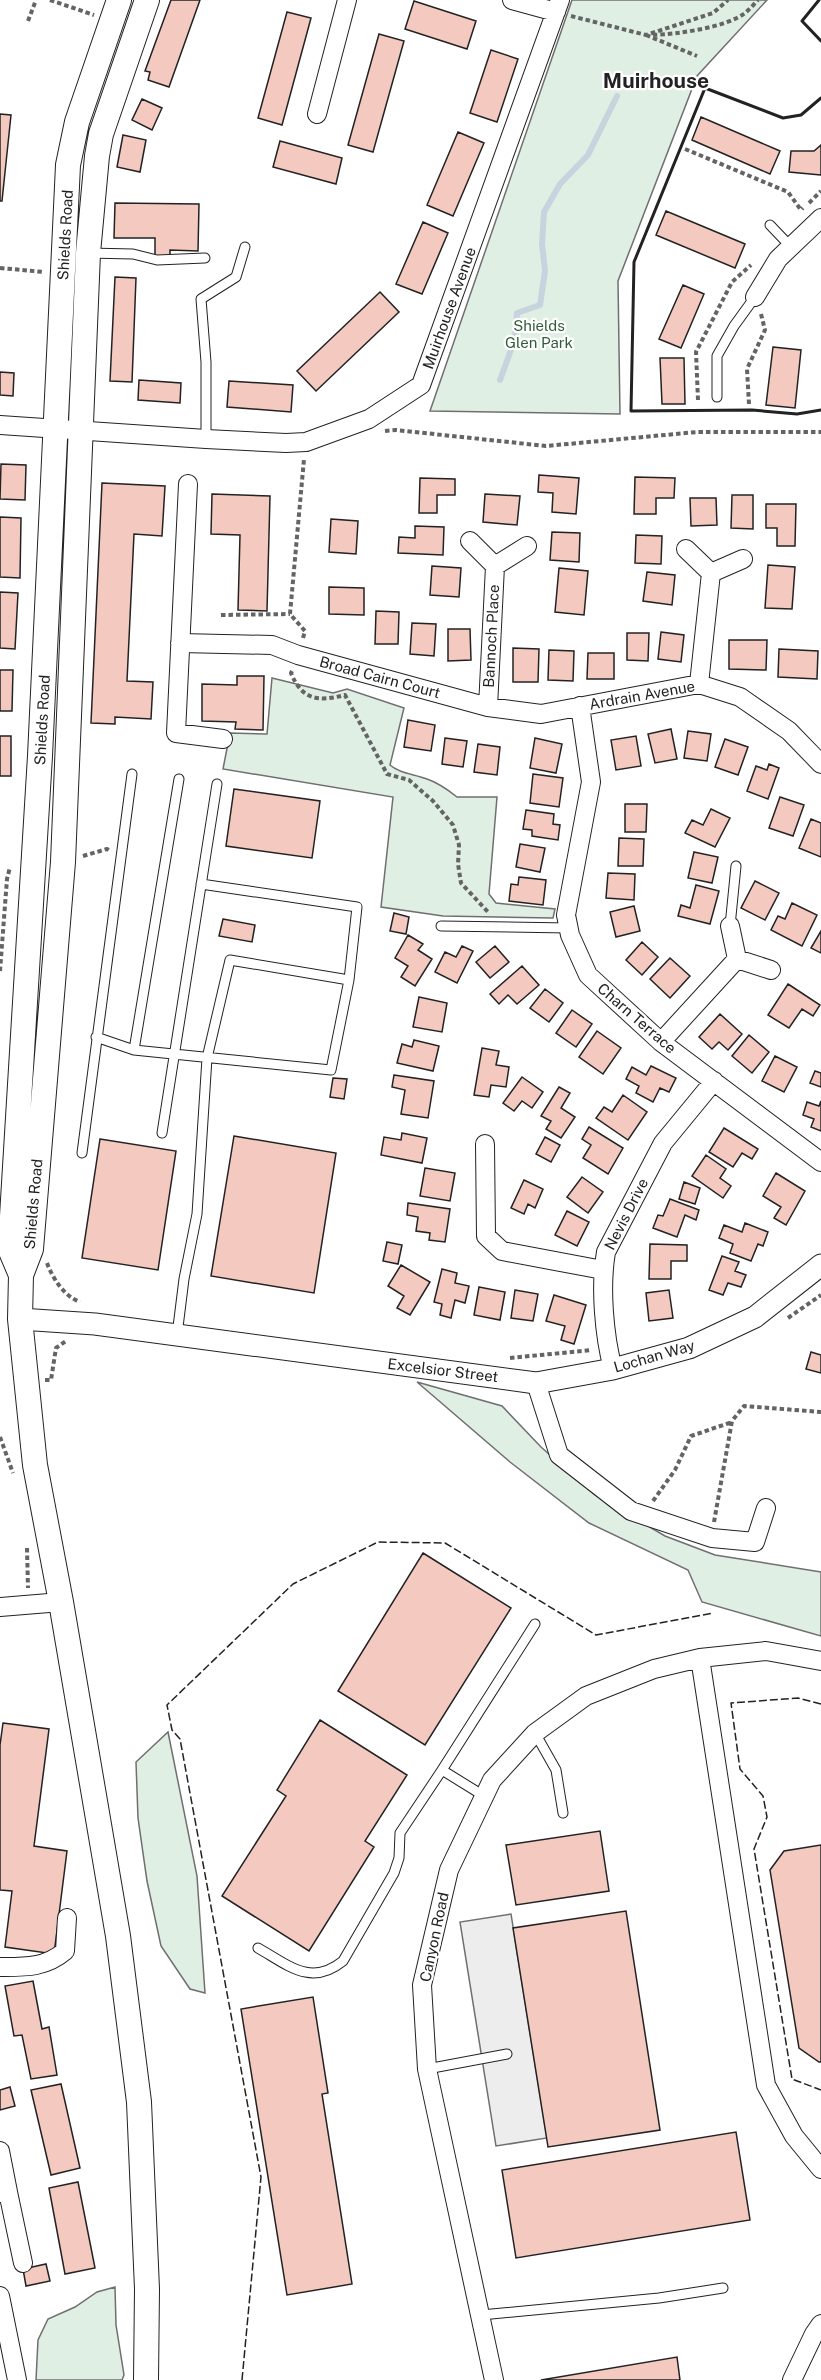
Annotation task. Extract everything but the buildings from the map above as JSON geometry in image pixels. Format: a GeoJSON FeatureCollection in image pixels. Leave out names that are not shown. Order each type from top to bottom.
{"type":"FeatureCollection","features":[{"type":"Feature","properties":{"kind":"main road","name":"Shields Road"},"geometry":{"type":"LineString","coordinates":[[21,1275],[31,1249],[63,862],[88,253],[97,156],[101,134],[147,0]]}},
{"type":"Feature","properties":{"kind":"main road","name":"Shields Road"},"geometry":{"type":"LineString","coordinates":[[21,1275],[10,1249],[40,756],[68,165],[77,122],[115,10]]}},
{"type":"Feature","properties":{"kind":"main road"},"geometry":{"type":"LineString","coordinates":[[21,1275],[20,1319],[35,1465],[61,1602],[118,1936],[139,2102],[147,2289],[146,2380]]}},
{"type":"Feature","properties":{"kind":"street"},"geometry":{"type":"LineString","coordinates":[[317,114],[347,0]]}},
{"type":"Feature","properties":{"kind":"street"},"geometry":{"type":"LineString","coordinates":[[512,0],[558,6]]}},
{"type":"Feature","properties":{"kind":"street","name":"Muirhouse Avenue"},"geometry":{"type":"LineString","coordinates":[[0,425],[206,439],[306,442],[369,419],[421,385],[558,6]]}},
{"type":"Feature","properties":{"kind":"street"},"geometry":{"type":"LineString","coordinates":[[755,297],[778,259],[785,240],[821,218]]}},
{"type":"Feature","properties":{"kind":"street"},"geometry":{"type":"LineString","coordinates":[[188,484],[176,733],[223,739]]}},
{"type":"Feature","properties":{"kind":"street","name":"Bannoch Place"},"geometry":{"type":"LineString","coordinates":[[470,541],[495,566],[488,707]]}},
{"type":"Feature","properties":{"kind":"street","name":"Bannoch Place"},"geometry":{"type":"LineString","coordinates":[[495,566],[526,546]]}},
{"type":"Feature","properties":{"kind":"street"},"geometry":{"type":"LineString","coordinates":[[686,549],[711,573]]}},
{"type":"Feature","properties":{"kind":"street"},"geometry":{"type":"LineString","coordinates":[[711,573],[743,559]]}},
{"type":"Feature","properties":{"kind":"street"},"geometry":{"type":"LineString","coordinates":[[699,684],[711,573]]}},
{"type":"Feature","properties":{"kind":"street","name":"Broad Cairn Court"},"geometry":{"type":"LineString","coordinates":[[180,643],[272,645],[298,655],[488,707],[541,714],[580,706]]}},
{"type":"Feature","properties":{"kind":"street","name":"Ardrain Avenue"},"geometry":{"type":"LineString","coordinates":[[580,706],[699,684],[740,697],[789,731],[821,764]]}},
{"type":"Feature","properties":{"kind":"street","name":"Charn Terrace"},"geometry":{"type":"LineString","coordinates":[[580,706],[591,782],[566,915],[570,935],[588,975],[661,1042],[821,1162]]}},
{"type":"Feature","properties":{"kind":"street"},"geometry":{"type":"LineString","coordinates":[[730,926],[737,959]]}},
{"type":"Feature","properties":{"kind":"street"},"geometry":{"type":"LineString","coordinates":[[737,959],[771,970]]}},
{"type":"Feature","properties":{"kind":"street"},"geometry":{"type":"LineString","coordinates":[[661,1042],[737,959]]}},
{"type":"Feature","properties":{"kind":"street","name":"Nevis Drive"},"geometry":{"type":"LineString","coordinates":[[613,1369],[608,1348],[603,1270],[606,1252],[663,1143],[714,1081]]}},
{"type":"Feature","properties":{"kind":"street"},"geometry":{"type":"LineString","coordinates":[[485,1144],[486,1236],[502,1251],[603,1270]]}},
{"type":"Feature","properties":{"kind":"street","name":"Lochan Way"},"geometry":{"type":"LineString","coordinates":[[536,1383],[613,1369],[689,1348],[755,1317],[821,1265]]}},
{"type":"Feature","properties":{"kind":"street","name":"Excelsior Street"},"geometry":{"type":"LineString","coordinates":[[20,1319],[95,1324],[536,1383]]}},
{"type":"Feature","properties":{"kind":"street"},"geometry":{"type":"LineString","coordinates":[[536,1383],[559,1455],[631,1511],[712,1538],[755,1542],[766,1508]]}},
{"type":"Feature","properties":{"kind":"street"},"geometry":{"type":"LineString","coordinates":[[0,1607],[61,1602]]}},
{"type":"Feature","properties":{"kind":"street","name":"Canyon Road"},"geometry":{"type":"LineString","coordinates":[[494,2380],[427,2069],[422,1985],[449,1870],[492,1780],[535,1733],[586,1696],[654,1669],[700,1658],[766,1650],[821,1661]]}},
{"type":"Feature","properties":{"kind":"street"},"geometry":{"type":"LineString","coordinates":[[700,1658],[766,2085],[794,2136],[821,2169]]}},
{"type":"Feature","properties":{"kind":"street"},"geometry":{"type":"LineString","coordinates":[[0,1967],[38,1966],[56,1959],[65,1951],[67,1918]]}},
{"type":"Feature","properties":{"kind":"street"},"geometry":{"type":"LineString","coordinates":[[0,2151],[4,2193],[23,2263]]}},
{"type":"Feature","properties":{"kind":"street"},"geometry":{"type":"LineString","coordinates":[[0,2296],[18,2380]]}},
{"type":"Feature","properties":{"kind":"street"},"geometry":{"type":"LineString","coordinates":[[792,2380],[821,2324]]}},
{"type":"Feature","properties":{"kind":"lane"},"geometry":{"type":"LineString","coordinates":[[770,225],[785,240]]}},
{"type":"Feature","properties":{"kind":"lane"},"geometry":{"type":"LineString","coordinates":[[206,439],[206,363],[201,299],[236,277],[245,247]]}},
{"type":"Feature","properties":{"kind":"lane"},"geometry":{"type":"LineString","coordinates":[[88,253],[133,254],[157,260],[205,258]]}},
{"type":"Feature","properties":{"kind":"lane"},"geometry":{"type":"LineString","coordinates":[[717,397],[717,356],[734,326],[755,297]]}},
{"type":"Feature","properties":{"kind":"lane"},"geometry":{"type":"LineString","coordinates":[[82,1153],[132,774]]}},
{"type":"Feature","properties":{"kind":"lane"},"geometry":{"type":"LineString","coordinates":[[134,1050],[179,778]]}},
{"type":"Feature","properties":{"kind":"lane"},"geometry":{"type":"LineString","coordinates":[[162,1133],[217,784]]}},
{"type":"Feature","properties":{"kind":"lane"},"geometry":{"type":"LineString","coordinates":[[730,926],[736,866]]}},
{"type":"Feature","properties":{"kind":"lane"},"geometry":{"type":"LineString","coordinates":[[96,1037],[134,1050],[331,1070],[349,980],[357,907],[201,884]]}},
{"type":"Feature","properties":{"kind":"lane"},"geometry":{"type":"LineString","coordinates":[[441,926],[568,928]]}},
{"type":"Feature","properties":{"kind":"lane"},"geometry":{"type":"LineString","coordinates":[[177,1335],[184,1279],[197,1214],[207,1058],[230,960],[349,980]]}},
{"type":"Feature","properties":{"kind":"lane"},"geometry":{"type":"LineString","coordinates":[[258,1948],[299,1972],[311,1974],[333,1969],[343,1961],[394,1873],[399,1858],[400,1833],[535,1624]]}},
{"type":"Feature","properties":{"kind":"lane"},"geometry":{"type":"LineString","coordinates":[[535,1733],[556,1770],[562,1813]]}},
{"type":"Feature","properties":{"kind":"lane"},"geometry":{"type":"LineString","coordinates":[[442,1770],[484,1796]]}},
{"type":"Feature","properties":{"kind":"lane"},"geometry":{"type":"LineString","coordinates":[[427,2069],[507,2054]]}},
{"type":"Feature","properties":{"kind":"lane"},"geometry":{"type":"LineString","coordinates":[[481,2315],[659,2298],[723,2288]]}},
{"type":"Feature","properties":{"kind":"path"},"geometry":{"type":"LineString","coordinates":[[28,21],[36,0]]}},
{"type":"Feature","properties":{"kind":"path"},"geometry":{"type":"LineString","coordinates":[[50,0],[115,10]]}},
{"type":"Feature","properties":{"kind":"path"},"geometry":{"type":"LineString","coordinates":[[646,35],[713,13],[728,0]]}},
{"type":"Feature","properties":{"kind":"path"},"geometry":{"type":"LineString","coordinates":[[646,35],[673,34],[711,27],[743,15],[758,0]]}},
{"type":"Feature","properties":{"kind":"path"},"geometry":{"type":"LineString","coordinates":[[558,6],[646,35],[697,56]]}},
{"type":"Feature","properties":{"kind":"path"},"geometry":{"type":"LineString","coordinates":[[685,149],[788,192],[801,210]]}},
{"type":"Feature","properties":{"kind":"path"},"geometry":{"type":"LineString","coordinates":[[785,240],[801,210],[821,191]]}},
{"type":"Feature","properties":{"kind":"path"},"geometry":{"type":"LineString","coordinates":[[698,400],[696,352],[732,282],[754,263]]}},
{"type":"Feature","properties":{"kind":"path"},"geometry":{"type":"LineString","coordinates":[[0,268],[63,273]]}},
{"type":"Feature","properties":{"kind":"path"},"geometry":{"type":"LineString","coordinates":[[749,404],[747,369],[765,330],[755,297]]}},
{"type":"Feature","properties":{"kind":"path"},"geometry":{"type":"LineString","coordinates":[[374,433],[396,430],[546,446],[697,432],[821,432]]}},
{"type":"Feature","properties":{"kind":"path"},"geometry":{"type":"LineString","coordinates":[[306,442],[290,614],[305,631],[291,673],[297,689],[310,697],[324,699],[345,695],[387,774],[409,780],[433,801],[453,825],[459,845],[458,864],[461,883],[487,913],[499,913]]}},
{"type":"Feature","properties":{"kind":"path"},"geometry":{"type":"LineString","coordinates":[[221,615],[290,614]]}},
{"type":"Feature","properties":{"kind":"path"},"geometry":{"type":"LineString","coordinates":[[63,862],[107,849],[120,858]]}},
{"type":"Feature","properties":{"kind":"path"},"geometry":{"type":"LineString","coordinates":[[712,1538],[722,1468],[732,1422],[744,1406],[821,1412]]}},
{"type":"Feature","properties":{"kind":"path"},"geometry":{"type":"LineString","coordinates":[[631,1511],[653,1501],[675,1470],[691,1436],[732,1422]]}},
{"type":"Feature","properties":{"kind":"path"},"geometry":{"type":"LineString","coordinates":[[0,1437],[16,1478]]}},
{"type":"Feature","properties":{"kind":"path"},"geometry":{"type":"LineString","coordinates":[[27,1543],[28,1605]]}},
{"type":"Feature","properties":{"kind":"green space","name":"Shields Glen Park"},"geometry":{"type":"Polygon","coordinates":[[[572,0],[767,0],[697,76],[618,281],[620,414],[430,411],[572,0]]]}},
{"type":"Feature","properties":{"kind":"green space"},"geometry":{"type":"Polygon","coordinates":[[[272,678],[333,693],[347,689],[404,708],[390,765],[403,772],[435,782],[457,797],[497,797],[489,894],[496,903],[555,909],[553,918],[443,916],[381,907],[393,797],[223,769],[230,733],[267,734],[272,678]]]}},
{"type":"Feature","properties":{"kind":"green space"},"geometry":{"type":"Polygon","coordinates":[[[417,1382],[502,1406],[541,1447],[595,1495],[665,1536],[715,1555],[821,1572],[821,1636],[702,1602],[688,1570],[589,1523],[510,1462],[417,1382]]]}},
{"type":"Feature","properties":{"kind":"green space"},"geometry":{"type":"Polygon","coordinates":[[[168,1732],[197,1876],[205,1993],[190,1989],[161,1946],[147,1881],[138,1818],[136,1762],[168,1732]]]}},
{"type":"Feature","properties":{"kind":"green space"},"geometry":{"type":"Polygon","coordinates":[[[115,2287],[116,2325],[124,2375],[122,2380],[36,2380],[38,2340],[48,2319],[75,2307],[97,2292],[115,2287]]]}},
{"type":"Feature","properties":{"kind":"shaded area"},"geometry":{"type":"Polygon","coordinates":[[[511,1914],[547,2138],[496,2146],[460,1922],[511,1914]]]}},
{"type":"Feature","properties":{"kind":"waterway"},"geometry":{"type":"LineString","coordinates":[[500,380],[515,339],[517,313],[540,305],[545,271],[542,244],[544,212],[560,184],[588,155],[617,96]]}},
{"type":"Feature","properties":{"kind":"fence"},"geometry":{"type":"LineString","coordinates":[[242,2380],[261,2177],[180,1739],[172,1730],[167,1705],[293,1584],[378,1542],[445,1543],[596,1635],[713,1613]]}},
{"type":"Feature","properties":{"kind":"fence"},"geometry":{"type":"LineString","coordinates":[[821,1704],[798,1698],[731,1703],[740,1769],[763,1796],[767,1817],[754,1849],[792,2079],[821,2090]]}},
{"type":"Feature","properties":{"kind":"wall"},"geometry":{"type":"LineString","coordinates":[[819,0],[802,21],[821,41]]}},
{"type":"Feature","properties":{"kind":"wall"},"geometry":{"type":"LineString","coordinates":[[821,98],[801,115],[783,118],[705,88],[634,262],[631,411],[752,410],[797,414],[821,410]]}},
{"type":"Feature","properties":{"kind":"district","name":"Muirhouse"},"geometry":{"type":"Point","coordinates":[656,80]}}]}
